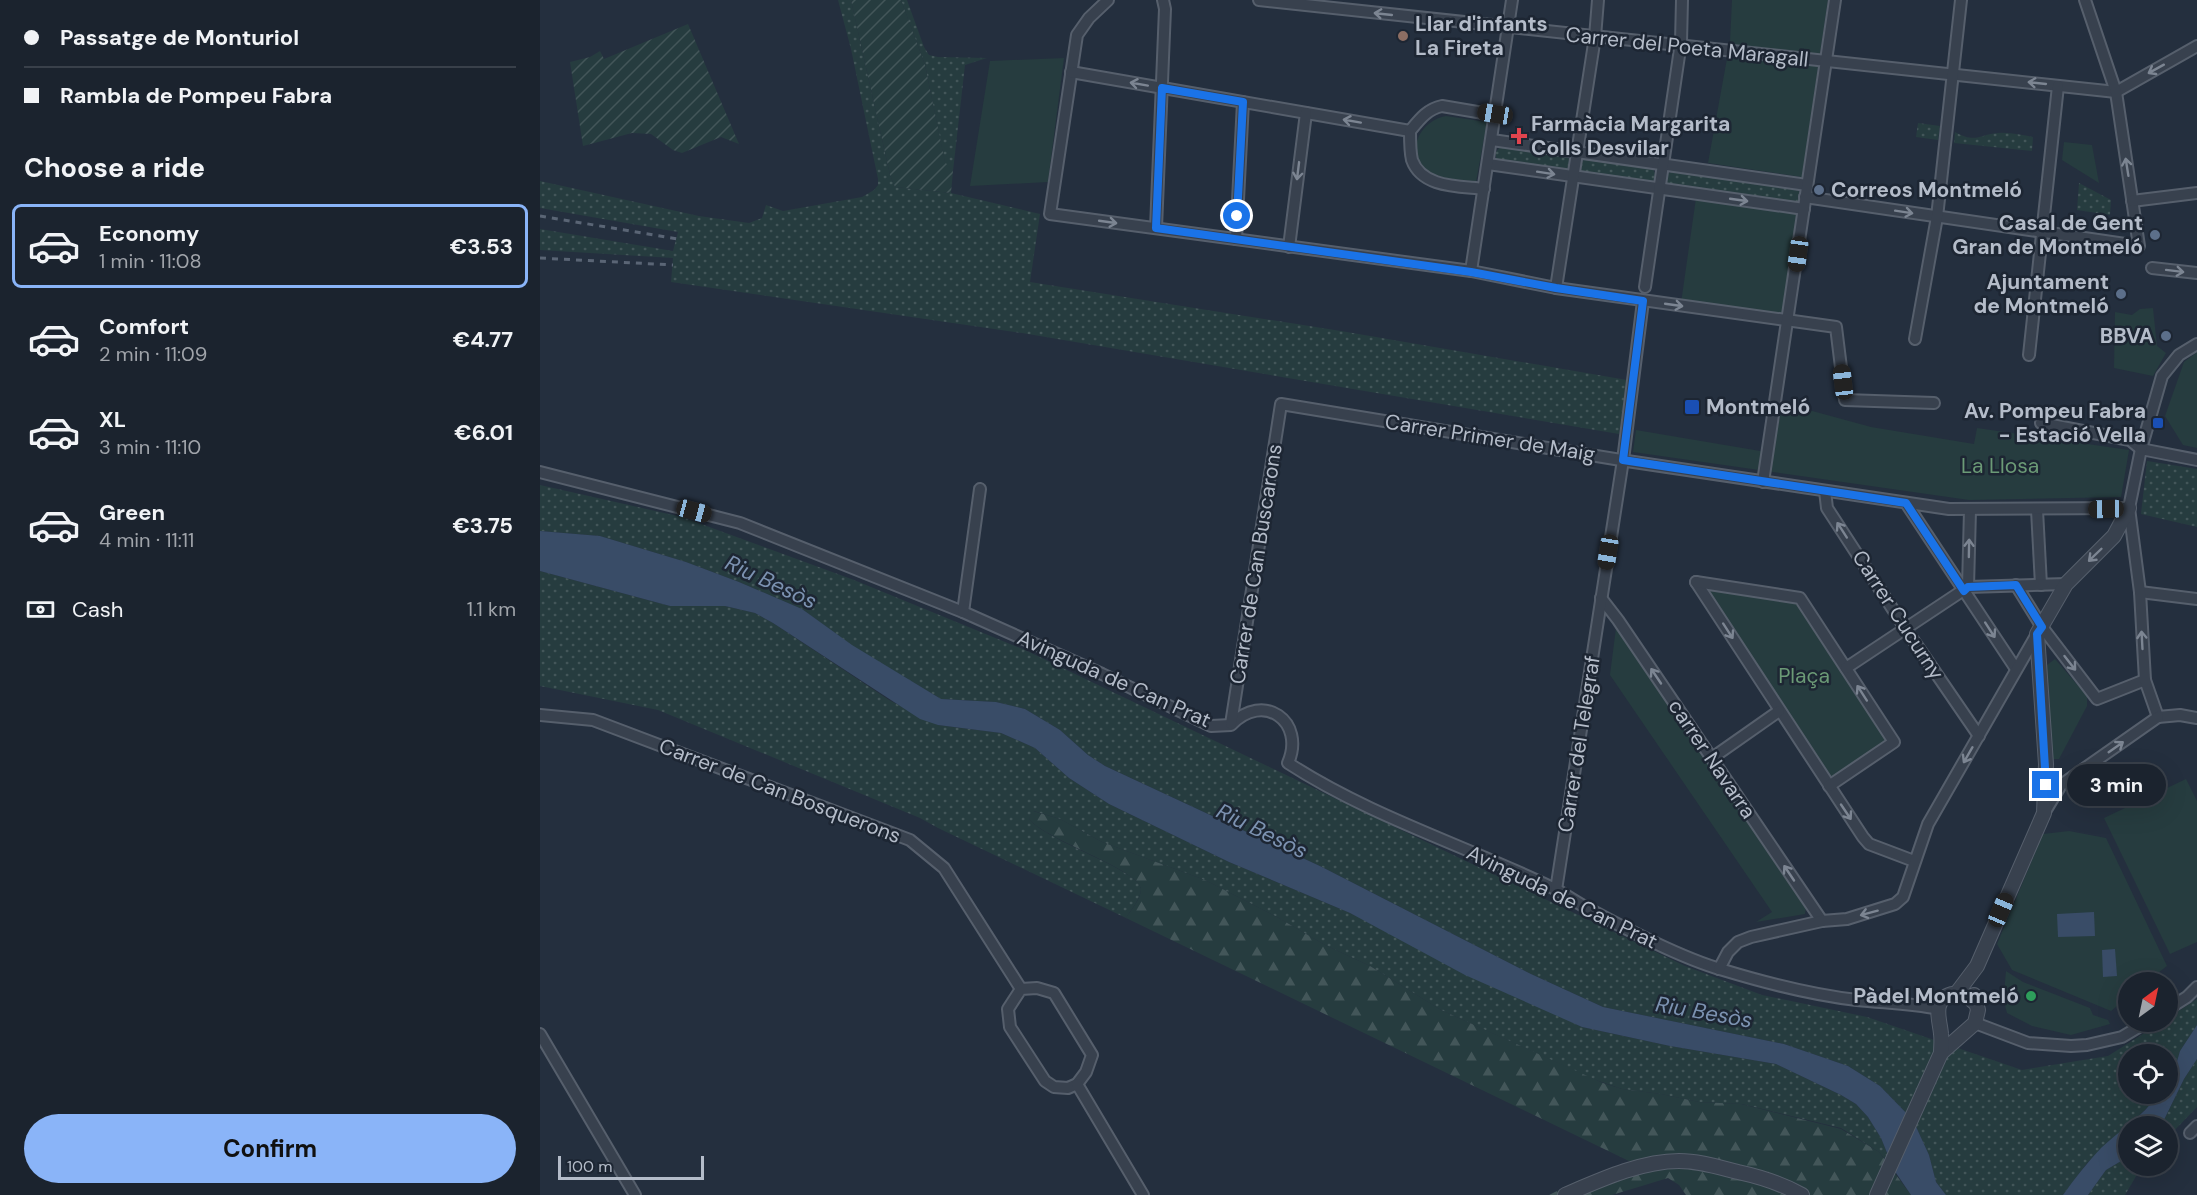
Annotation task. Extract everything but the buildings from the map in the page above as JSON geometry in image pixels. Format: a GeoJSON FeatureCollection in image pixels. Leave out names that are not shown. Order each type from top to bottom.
{"type":"FeatureCollection","features":[{"type":"Feature","properties":{"kind":"street"},"geometry":{"type":"LineString","coordinates":[[1108,0],[1089,18],[1077,35],[1050,214],[1471,272],[1556,288],[1836,327],[1845,400],[1934,403]]}},
{"type":"Feature","properties":{"kind":"street"},"geometry":{"type":"LineString","coordinates":[[1156,228],[1163,0]]}},
{"type":"Feature","properties":{"kind":"street","name":"Carrer del Poeta Maragall"},"geometry":{"type":"LineString","coordinates":[[1259,0],[2116,92]]}},
{"type":"Feature","properties":{"kind":"street"},"geometry":{"type":"LineString","coordinates":[[1471,272],[1512,0]]}},
{"type":"Feature","properties":{"kind":"street"},"geometry":{"type":"LineString","coordinates":[[1556,288],[1595,37],[1598,0]]}},
{"type":"Feature","properties":{"kind":"street"},"geometry":{"type":"LineString","coordinates":[[1645,287],[1680,46],[1682,0]]}},
{"type":"Feature","properties":{"kind":"street"},"geometry":{"type":"LineString","coordinates":[[1763,482],[1835,0]]}},
{"type":"Feature","properties":{"kind":"street"},"geometry":{"type":"LineString","coordinates":[[1916,339],[1937,217],[1961,0]]}},
{"type":"Feature","properties":{"kind":"street"},"geometry":{"type":"LineString","coordinates":[[1805,197],[2139,246],[2116,92],[2085,0]]}},
{"type":"Feature","properties":{"kind":"street"},"geometry":{"type":"LineString","coordinates":[[2116,92],[2197,46]]}},
{"type":"Feature","properties":{"kind":"street"},"geometry":{"type":"LineString","coordinates":[[1071,72],[1410,131]]}},
{"type":"Feature","properties":{"kind":"street"},"geometry":{"type":"LineString","coordinates":[[2029,355],[2058,86]]}},
{"type":"Feature","properties":{"kind":"street"},"geometry":{"type":"LineString","coordinates":[[1236,239],[1243,102]]}},
{"type":"Feature","properties":{"kind":"street"},"geometry":{"type":"LineString","coordinates":[[1484,189],[1435,183],[1419,172],[1412,159],[1410,131],[1426,113],[1442,106],[1495,114]]}},
{"type":"Feature","properties":{"kind":"street"},"geometry":{"type":"LineString","coordinates":[[1288,247],[1306,113]]}},
{"type":"Feature","properties":{"kind":"street"},"geometry":{"type":"LineString","coordinates":[[1492,141],[1807,185]]}},
{"type":"Feature","properties":{"kind":"street"},"geometry":{"type":"LineString","coordinates":[[1488,164],[1573,178],[1804,209]]}},
{"type":"Feature","properties":{"kind":"street"},"geometry":{"type":"LineString","coordinates":[[2132,201],[2197,193]]}},
{"type":"Feature","properties":{"kind":"street"},"geometry":{"type":"LineString","coordinates":[[2152,268],[2197,273]]}},
{"type":"Feature","properties":{"kind":"street","name":"Carrer del Telegraf"},"geometry":{"type":"LineString","coordinates":[[1556,890],[1623,460],[1643,301]]}},
{"type":"Feature","properties":{"kind":"street"},"geometry":{"type":"LineString","coordinates":[[1719,969],[1728,952],[1738,942],[1822,921],[1847,918],[1895,904],[1903,897],[1928,825],[2016,669],[2066,584],[2114,536],[2129,508],[2141,449],[2162,376],[2179,355],[2197,344]]}},
{"type":"Feature","properties":{"kind":"street","name":"Carrer Primer de Maig"},"geometry":{"type":"LineString","coordinates":[[1281,404],[1623,460],[1906,503],[1970,510],[2129,508]]}},
{"type":"Feature","properties":{"kind":"street","name":"Carrer de Can Buscarons"},"geometry":{"type":"LineString","coordinates":[[1231,724],[1281,404]]}},
{"type":"Feature","properties":{"kind":"street"},"geometry":{"type":"LineString","coordinates":[[2041,423],[2130,441],[2141,449],[2197,460]]}},
{"type":"Feature","properties":{"kind":"street","name":"Avinguda de Can Prat"},"geometry":{"type":"LineString","coordinates":[[540,472],[740,523],[963,612],[1211,726],[1231,724],[1239,716],[1250,711],[1260,709],[1270,711],[1279,716],[1292,732],[1293,752],[1288,763],[1301,771],[1366,806],[1556,890],[1670,949],[1719,969],[1750,978],[1856,1000],[1909,1003],[1938,1009]]}},
{"type":"Feature","properties":{"kind":"street"},"geometry":{"type":"LineString","coordinates":[[963,612],[980,489]]}},
{"type":"Feature","properties":{"kind":"street","name":"Carrer Cucurny"},"geometry":{"type":"LineString","coordinates":[[1825,491],[1827,507],[1905,628],[1979,736]]}},
{"type":"Feature","properties":{"kind":"street"},"geometry":{"type":"LineString","coordinates":[[1906,503],[1966,589],[2016,669]]}},
{"type":"Feature","properties":{"kind":"street"},"geometry":{"type":"LineString","coordinates":[[2129,508],[2140,592],[2145,680],[2158,717]]}},
{"type":"Feature","properties":{"kind":"street"},"geometry":{"type":"LineString","coordinates":[[1966,589],[1970,510]]}},
{"type":"Feature","properties":{"kind":"street"},"geometry":{"type":"LineString","coordinates":[[2037,510],[2041,585]]}},
{"type":"Feature","properties":{"kind":"street"},"geometry":{"type":"LineString","coordinates":[[2114,536],[2125,534],[2133,540]]}},
{"type":"Feature","properties":{"kind":"street"},"geometry":{"type":"LineString","coordinates":[[1829,786],[1893,742],[1846,668],[1800,598],[1696,582],[1779,711],[1829,786],[1869,844],[1914,861]]}},
{"type":"Feature","properties":{"kind":"street"},"geometry":{"type":"LineString","coordinates":[[1846,668],[1966,589],[2066,584]]}},
{"type":"Feature","properties":{"kind":"street"},"geometry":{"type":"LineString","coordinates":[[2016,585],[2040,631],[2097,699],[2145,680]]}},
{"type":"Feature","properties":{"kind":"street"},"geometry":{"type":"LineString","coordinates":[[2140,592],[2197,599]]}},
{"type":"Feature","properties":{"kind":"street","name":"carrer Navarra"},"geometry":{"type":"LineString","coordinates":[[1601,598],[1822,921]]}},
{"type":"Feature","properties":{"kind":"street"},"geometry":{"type":"LineString","coordinates":[[2040,631],[2046,780],[2044,813]]}},
{"type":"Feature","properties":{"kind":"street"},"geometry":{"type":"LineString","coordinates":[[1712,758],[1779,711]]}},
{"type":"Feature","properties":{"kind":"street","name":"Carrer de Can Bosquerons"},"geometry":{"type":"LineString","coordinates":[[540,715],[593,720],[910,840],[944,868],[1021,988]]}},
{"type":"Feature","properties":{"kind":"street"},"geometry":{"type":"LineString","coordinates":[[1956,994],[1977,966],[2044,813],[2061,785],[2158,717],[2180,715],[2197,718]]}},
{"type":"Feature","properties":{"kind":"street"},"geometry":{"type":"LineString","coordinates":[[2046,780],[2052,784],[2061,785]]}},
{"type":"Feature","properties":{"kind":"street"},"geometry":{"type":"LineString","coordinates":[[1974,1002],[1977,966]]}},
{"type":"Feature","properties":{"kind":"street"},"geometry":{"type":"LineString","coordinates":[[2178,1003],[2197,987]]}},
{"type":"Feature","properties":{"kind":"street"},"geometry":{"type":"LineString","coordinates":[[1021,988],[1037,988],[1054,993],[1092,1056],[1077,1084],[1068,1088],[1054,1087],[1044,1082],[1010,1027],[1008,1009],[1021,988]]}},
{"type":"Feature","properties":{"kind":"street"},"geometry":{"type":"LineString","coordinates":[[1877,1195],[1941,1053],[1970,1028],[1978,1011],[1974,1002],[1965,995],[1956,994],[1943,999],[1938,1009],[1941,1053]]}},
{"type":"Feature","properties":{"kind":"street"},"geometry":{"type":"LineString","coordinates":[[1940,1024],[1952,1033],[1970,1028],[2028,1043],[2070,1046],[2087,1045],[2122,1037],[2130,1032]]}},
{"type":"Feature","properties":{"kind":"street"},"geometry":{"type":"LineString","coordinates":[[540,1035],[635,1195]]}},
{"type":"Feature","properties":{"kind":"street"},"geometry":{"type":"LineString","coordinates":[[1077,1084],[1143,1195]]}},
{"type":"Feature","properties":{"kind":"street"},"geometry":{"type":"LineString","coordinates":[[1565,1195],[1635,1169],[1680,1161],[1706,1164],[1768,1179],[1802,1195]]}},
{"type":"Feature","properties":{"kind":"green space"},"geometry":{"type":"Polygon","coordinates":[[[838,0],[851,0],[890,175],[895,187],[951,193],[1040,214],[1030,282],[1341,331],[1627,380],[1619,434],[1022,333],[671,282],[673,258],[540,250],[540,229],[673,251],[678,232],[540,208],[540,181],[699,216],[749,223],[762,218],[766,205],[783,211],[862,197],[874,190],[878,185],[878,179],[851,49],[838,0]]]}},
{"type":"Feature","properties":{"kind":"green space"},"geometry":{"type":"Polygon","coordinates":[[[851,0],[901,0],[925,65],[945,162],[953,171],[951,193],[895,187],[890,175],[851,0]]]}},
{"type":"Feature","properties":{"kind":"green space"},"geometry":{"type":"Polygon","coordinates":[[[901,0],[907,0],[929,55],[987,58],[965,65],[953,171],[945,163],[925,65],[901,0]]]}},
{"type":"Feature","properties":{"kind":"green space"},"geometry":{"type":"Polygon","coordinates":[[[1732,0],[1828,0],[1802,177],[1708,163],[1730,42],[1732,0]]]}},
{"type":"Feature","properties":{"kind":"green space"},"geometry":{"type":"Polygon","coordinates":[[[688,24],[739,144],[721,137],[682,153],[673,150],[651,134],[632,133],[583,146],[570,62],[590,57],[600,51],[604,59],[688,24]]]}},
{"type":"Feature","properties":{"kind":"green space"},"geometry":{"type":"Polygon","coordinates":[[[1064,58],[1048,182],[970,186],[990,61],[1064,58]]]}},
{"type":"Feature","properties":{"kind":"green space"},"geometry":{"type":"Polygon","coordinates":[[[1446,116],[1487,122],[1476,182],[1431,173],[1416,153],[1416,144],[1423,129],[1437,119],[1446,116]]]}},
{"type":"Feature","properties":{"kind":"green space"},"geometry":{"type":"Polygon","coordinates":[[[1918,123],[1940,126],[1938,140],[1916,137],[1918,123]]]}},
{"type":"Feature","properties":{"kind":"green space"},"geometry":{"type":"Polygon","coordinates":[[[1955,132],[1973,138],[2002,133],[2033,137],[2032,151],[1954,143],[1955,132]]]}},
{"type":"Feature","properties":{"kind":"green space"},"geometry":{"type":"Polygon","coordinates":[[[2064,142],[2092,145],[2099,183],[2062,160],[2064,142]]]}},
{"type":"Feature","properties":{"kind":"green space"},"geometry":{"type":"Polygon","coordinates":[[[1502,145],[1567,156],[1571,162],[1568,170],[1497,161],[1495,153],[1502,145]]]}},
{"type":"Feature","properties":{"kind":"green space"},"geometry":{"type":"Polygon","coordinates":[[[1587,158],[1649,167],[1653,169],[1656,176],[1646,185],[1581,173],[1581,164],[1587,158]]]}},
{"type":"Feature","properties":{"kind":"green space"},"geometry":{"type":"Polygon","coordinates":[[[1674,171],[1795,188],[1802,194],[1800,203],[1665,185],[1665,175],[1674,171]]]}},
{"type":"Feature","properties":{"kind":"green space"},"geometry":{"type":"Polygon","coordinates":[[[2079,183],[2111,200],[2110,215],[2077,210],[2079,183]]]}},
{"type":"Feature","properties":{"kind":"green space"},"geometry":{"type":"Polygon","coordinates":[[[1696,198],[1798,211],[1783,318],[1681,303],[1696,198]]]}},
{"type":"Feature","properties":{"kind":"green space"},"geometry":{"type":"Polygon","coordinates":[[[2153,308],[2157,346],[2166,353],[2153,376],[2114,368],[2115,312],[2132,315],[2140,309],[2153,308]]]}},
{"type":"Feature","properties":{"kind":"green space"},"geometry":{"type":"Polygon","coordinates":[[[2197,352],[2197,448],[2183,445],[2165,416],[2184,362],[2197,352]]]}},
{"type":"Feature","properties":{"kind":"green space","name":"La Llosa"},"geometry":{"type":"Polygon","coordinates":[[[1783,403],[1871,427],[1974,444],[1977,428],[2129,450],[2121,497],[1969,500],[1633,452],[1636,430],[1772,453],[1783,403]]]}},
{"type":"Feature","properties":{"kind":"green space"},"geometry":{"type":"Polygon","coordinates":[[[2147,461],[2197,469],[2197,527],[2141,514],[2147,461]]]}},
{"type":"Feature","properties":{"kind":"green space"},"geometry":{"type":"Polygon","coordinates":[[[540,485],[682,517],[854,580],[1025,650],[1685,966],[1762,995],[1867,1017],[2022,1070],[2108,1056],[2118,1050],[2118,1104],[2150,1104],[2138,1116],[2118,1116],[2118,1135],[2087,1163],[2063,1195],[1946,1195],[1936,1182],[1929,1155],[1913,1120],[1880,1086],[1848,1066],[1784,1044],[1603,1007],[1531,974],[1322,867],[1105,766],[1088,755],[1060,730],[1025,709],[996,702],[941,699],[852,646],[802,609],[686,562],[600,536],[540,531],[540,485]]]}},
{"type":"Feature","properties":{"kind":"green space"},"geometry":{"type":"Polygon","coordinates":[[[540,571],[670,606],[725,606],[755,613],[889,700],[938,725],[1001,733],[1035,748],[1069,778],[1109,804],[1229,862],[1350,913],[1582,1027],[1670,1046],[1776,1064],[1856,1104],[1868,1117],[1881,1138],[1894,1170],[1879,1152],[1841,1128],[1742,1104],[1699,1102],[1622,1089],[1593,1079],[1441,1010],[1370,966],[1325,945],[1205,880],[1102,842],[1060,819],[1034,811],[1029,819],[1054,837],[1110,864],[1137,881],[1141,893],[1126,918],[920,818],[658,710],[540,686],[540,571]]]}},
{"type":"Feature","properties":{"kind":"green space","name":"Plaça"},"geometry":{"type":"Polygon","coordinates":[[[1706,587],[1797,602],[1888,741],[1831,779],[1706,587]]]}},
{"type":"Feature","properties":{"kind":"green space"},"geometry":{"type":"Polygon","coordinates":[[[1616,628],[1620,629],[1806,907],[1805,914],[1756,922],[1772,912],[1610,675],[1616,628]]]}},
{"type":"Feature","properties":{"kind":"green space"},"geometry":{"type":"Polygon","coordinates":[[[2055,659],[2087,696],[2087,706],[2059,759],[2051,759],[2043,668],[2055,659]]]}},
{"type":"Feature","properties":{"kind":"green space"},"geometry":{"type":"Polygon","coordinates":[[[2186,779],[2197,801],[2197,942],[2170,954],[2104,818],[2186,779]]]}},
{"type":"Feature","properties":{"kind":"green space"},"geometry":{"type":"Polygon","coordinates":[[[1033,811],[1060,819],[1102,842],[1205,880],[1325,945],[1370,966],[1441,1010],[1603,1083],[1622,1089],[1699,1102],[1741,1104],[1841,1129],[1879,1152],[1911,1195],[1686,1195],[1679,1185],[1668,1178],[1612,1195],[1549,1195],[1577,1181],[1631,1162],[1126,918],[1141,893],[1137,881],[1110,864],[1039,827],[1029,819],[1033,811]]]}},
{"type":"Feature","properties":{"kind":"green space"},"geometry":{"type":"Polygon","coordinates":[[[2069,831],[2106,838],[2167,966],[2159,972],[2118,972],[2118,1005],[2111,1011],[2012,970],[1997,944],[2043,834],[2069,831]]]}},
{"type":"Feature","properties":{"kind":"green space","name":"Pàdel Montmeló"},"geometry":{"type":"Polygon","coordinates":[[[2006,971],[2023,982],[2090,1008],[2093,1015],[2108,1020],[2110,1024],[2071,1035],[2032,1026],[2007,1013],[2004,997],[2006,971]]]}},
{"type":"Feature","properties":{"kind":"green space"},"geometry":{"type":"Polygon","coordinates":[[[2197,999],[2197,1025],[2178,1058],[2178,1044],[2127,1044],[2146,1032],[2178,1032],[2178,1011],[2197,999]]]}},
{"type":"Feature","properties":{"kind":"green space"},"geometry":{"type":"Polygon","coordinates":[[[2197,1059],[2197,1107],[2178,1127],[2178,1116],[2166,1116],[2172,1104],[2178,1104],[2178,1091],[2197,1059]]]}},
{"type":"Feature","properties":{"kind":"green space"},"geometry":{"type":"Polygon","coordinates":[[[2118,1163],[2118,1176],[2136,1176],[2125,1195],[2088,1195],[2106,1170],[2118,1163]]]}},
{"type":"Feature","properties":{"kind":"water"},"geometry":{"type":"Polygon","coordinates":[[[540,531],[600,536],[686,562],[802,609],[852,645],[941,699],[996,702],[1025,709],[1060,730],[1088,755],[1105,766],[1322,867],[1531,974],[1603,1007],[1784,1044],[1848,1066],[1880,1086],[1913,1120],[1929,1155],[1936,1182],[1946,1195],[1911,1195],[1894,1170],[1881,1138],[1868,1117],[1856,1104],[1776,1064],[1670,1046],[1582,1027],[1465,975],[1350,913],[1229,862],[1109,804],[1069,778],[1035,748],[1001,733],[938,725],[920,719],[755,613],[725,606],[670,606],[540,571],[540,531]]]}},
{"type":"Feature","properties":{"kind":"water"},"geometry":{"type":"Polygon","coordinates":[[[2094,912],[2095,936],[2058,937],[2057,914],[2094,912]]]}},
{"type":"Feature","properties":{"kind":"water"},"geometry":{"type":"Polygon","coordinates":[[[2115,949],[2117,976],[2103,977],[2102,950],[2115,949]]]}},
{"type":"Feature","properties":{"kind":"water"},"geometry":{"type":"Polygon","coordinates":[[[2197,1025],[2197,1059],[2178,1091],[2178,1058],[2197,1025]]]}},
{"type":"Feature","properties":{"kind":"water"},"geometry":{"type":"Polygon","coordinates":[[[2150,1104],[2172,1104],[2166,1116],[2139,1116],[2150,1104]]]}},
{"type":"Feature","properties":{"kind":"water"},"geometry":{"type":"Polygon","coordinates":[[[2118,1134],[2118,1163],[2106,1170],[2088,1195],[2063,1195],[2081,1171],[2101,1148],[2118,1134]]]}},
{"type":"Feature","properties":{"kind":"railway"},"geometry":{"type":"LineString","coordinates":[[540,216],[678,239]]}},
{"type":"Feature","properties":{"kind":"railway"},"geometry":{"type":"LineString","coordinates":[[540,258],[673,265]]}},
{"type":"Feature","properties":{"kind":"place","name":"Llar d'infants La Fireta"},"geometry":{"type":"Point","coordinates":[1403,36]}},
{"type":"Feature","properties":{"kind":"place","name":"Farmàcia Margarita Colls Desvilar"},"geometry":{"type":"Point","coordinates":[1519,136]}},
{"type":"Feature","properties":{"kind":"place","name":"Correos Montmeló"},"geometry":{"type":"Point","coordinates":[1819,190]}},
{"type":"Feature","properties":{"kind":"place","name":"Casal de Gent Gran de Montmeló"},"geometry":{"type":"Point","coordinates":[2155,235]}},
{"type":"Feature","properties":{"kind":"place","name":"Ajuntament de Montmeló"},"geometry":{"type":"Point","coordinates":[2121,294]}},
{"type":"Feature","properties":{"kind":"place","name":"BBVA"},"geometry":{"type":"Point","coordinates":[2166,336]}},
{"type":"Feature","properties":{"kind":"place","name":"Montmeló"},"geometry":{"type":"Point","coordinates":[1692,407]}},
{"type":"Feature","properties":{"kind":"place","name":"Av. Pompeu Fabra - Estació Vella"},"geometry":{"type":"Point","coordinates":[2158,423]}},
{"type":"Feature","properties":{"kind":"place","name":"Pàdel Montmeló"},"geometry":{"type":"Point","coordinates":[2031,996]}},
{"type":"Feature","properties":{"kind":"route"},"geometry":{"type":"LineString","coordinates":[[1237,216],[1243,102],[1162,88],[1156,228],[1471,272],[1643,301],[1623,460],[1906,503],[1964,591],[1968,587],[2016,585],[2042,627],[2037,634],[2040,654],[2046,785]]}},
{"type":"Feature","properties":{"kind":"water label","name":"Riu Besòs"},"geometry":{"type":"Point","coordinates":[771,582]}},
{"type":"Feature","properties":{"kind":"water label","name":"Riu Besòs"},"geometry":{"type":"Point","coordinates":[1262,831]}},
{"type":"Feature","properties":{"kind":"water label","name":"Riu Besòs"},"geometry":{"type":"Point","coordinates":[1704,1012]}}]}
